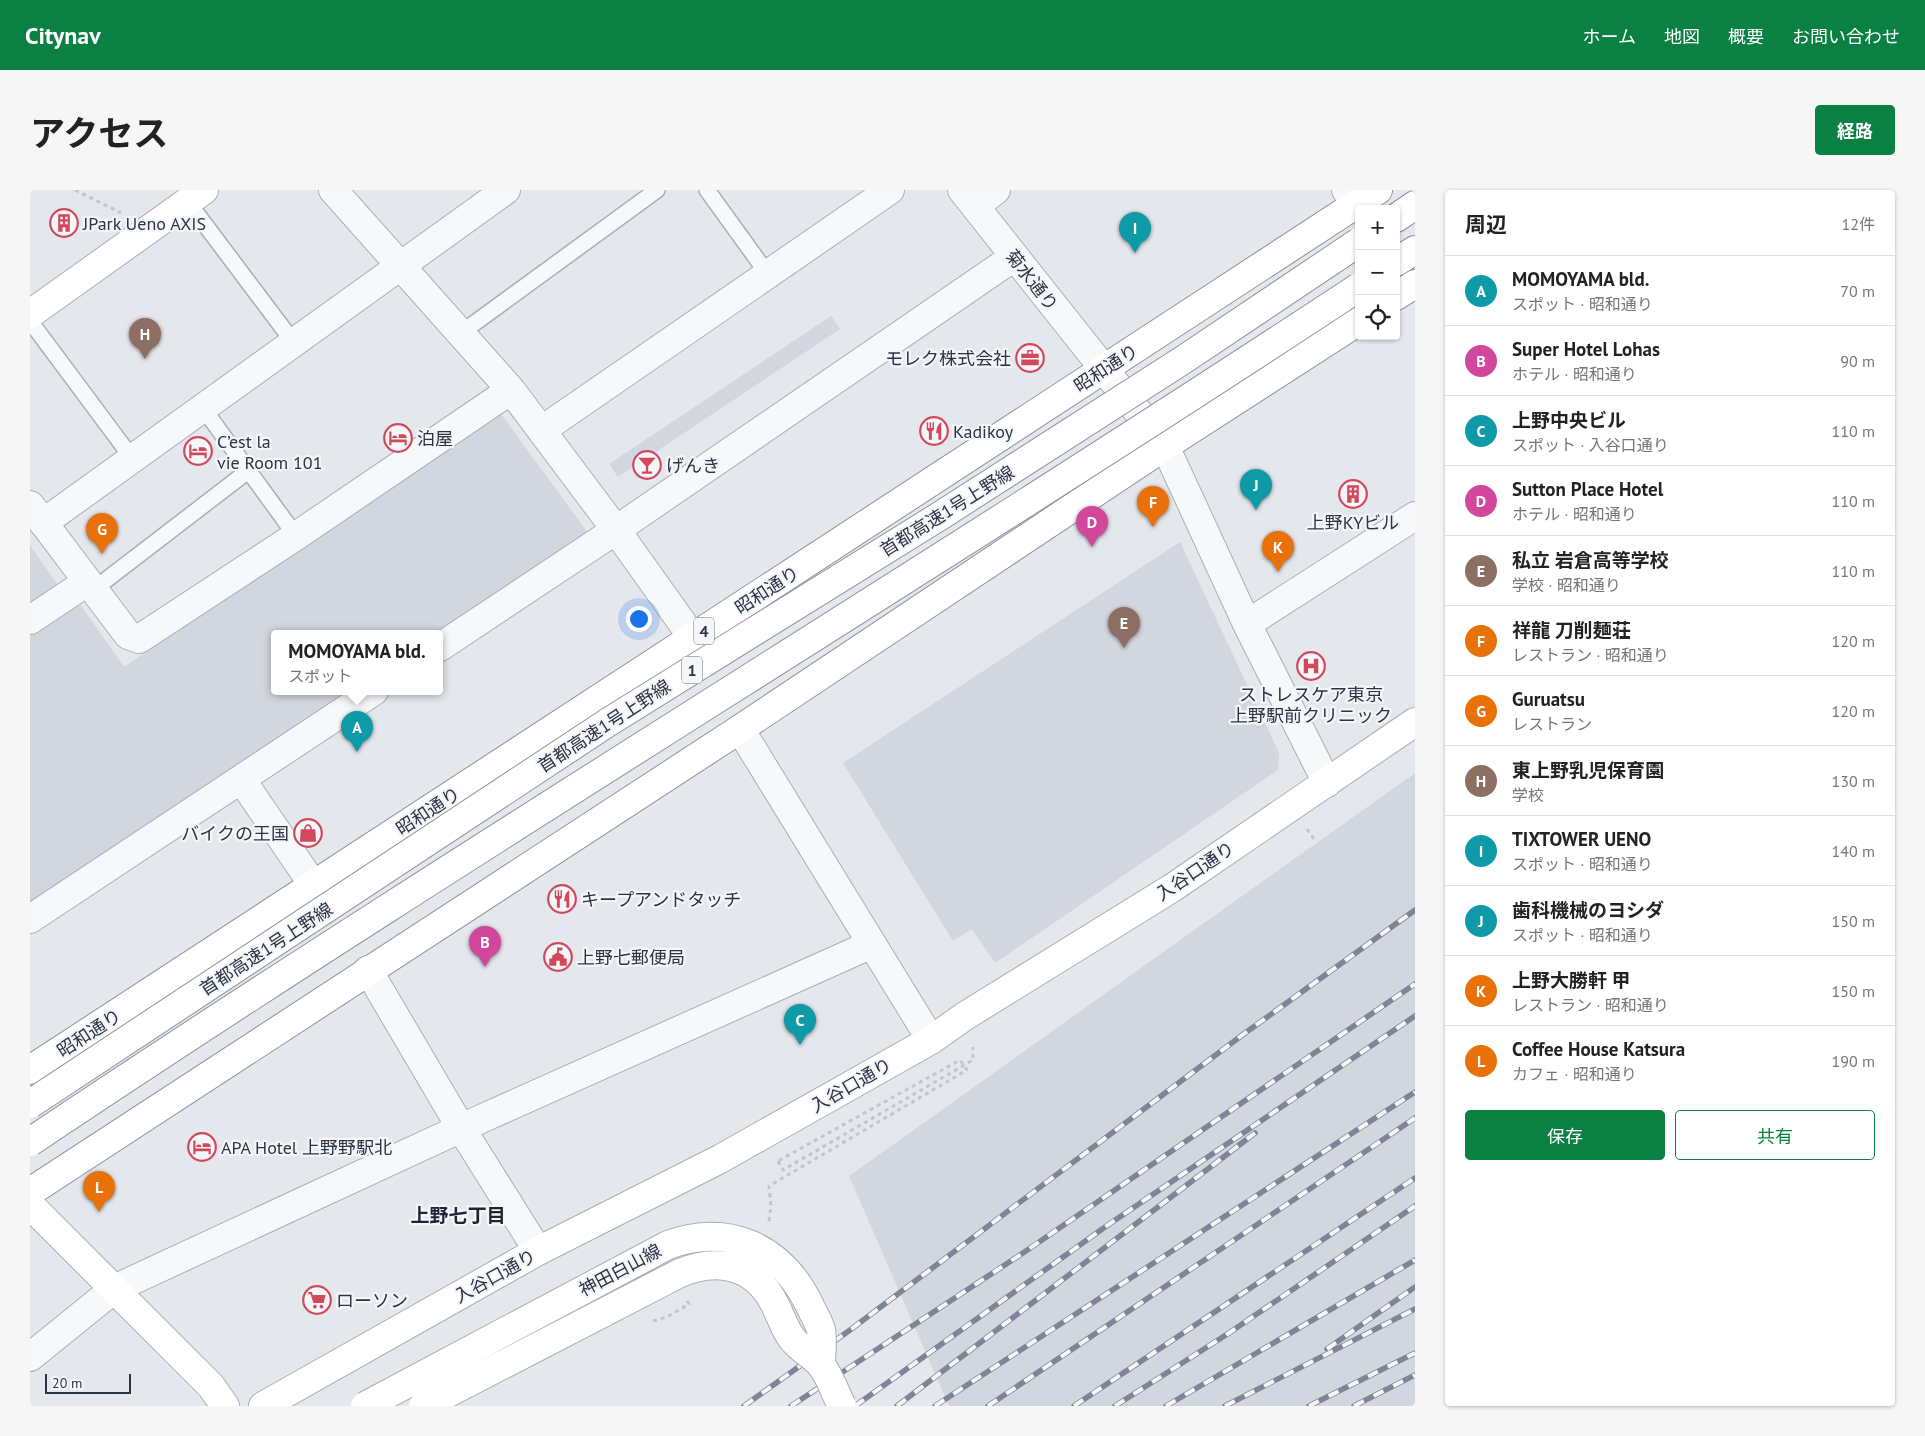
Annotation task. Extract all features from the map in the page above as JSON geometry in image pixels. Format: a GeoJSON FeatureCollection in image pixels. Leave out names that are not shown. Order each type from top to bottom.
{"type":"FeatureCollection","features":[{"type":"Feature","properties":{"kind":"main road","name":"昭和通り"},"geometry":{"type":"LineString","coordinates":[[30,1070],[1103,370],[1351,197],[1378,190]]}},
{"type":"Feature","properties":{"kind":"main road"},"geometry":{"type":"LineString","coordinates":[[30,314],[196,196]]}},
{"type":"Feature","properties":{"kind":"main road"},"geometry":{"type":"LineString","coordinates":[[1400,215],[1415,206]]}},
{"type":"Feature","properties":{"kind":"main road","name":"首都高速1号上野線"},"geometry":{"type":"LineString","coordinates":[[30,1104],[607,723],[944,514],[1183,360],[1355,245]]}},
{"type":"Feature","properties":{"kind":"main road"},"geometry":{"type":"LineString","coordinates":[[1400,259],[1415,250]]}},
{"type":"Feature","properties":{"kind":"main road"},"geometry":{"type":"LineString","coordinates":[[1398,295],[1415,284]]}},
{"type":"Feature","properties":{"kind":"main road","name":"首都高速1号上野線"},"geometry":{"type":"LineString","coordinates":[[30,1142],[150,1062],[417,891],[1064,480],[1355,290]]}},
{"type":"Feature","properties":{"kind":"main road"},"geometry":{"type":"LineString","coordinates":[[30,1192],[368,970],[740,730],[1165,446],[1355,324]]}},
{"type":"Feature","properties":{"kind":"main road","name":"入谷口通り"},"geometry":{"type":"LineString","coordinates":[[263,1406],[538,1251],[720,1160],[931,1040],[965,1016],[1172,888],[1415,722]]}},
{"type":"Feature","properties":{"kind":"main road"},"geometry":{"type":"LineString","coordinates":[[30,1205],[211,1386],[225,1406]]}},
{"type":"Feature","properties":{"kind":"main road","name":"神田白山線"},"geometry":{"type":"LineString","coordinates":[[364,1406],[668,1245],[701,1236],[724,1237],[743,1242],[768,1253],[782,1264],[802,1290],[821,1330],[821,1365]]}},
{"type":"Feature","properties":{"kind":"main road","name":"神田白山線"},"geometry":{"type":"LineString","coordinates":[[423,1406],[644,1291],[694,1268],[708,1264],[741,1270],[762,1286],[772,1298],[793,1341],[821,1365],[842,1406]]}},
{"type":"Feature","properties":{"kind":"street"},"geometry":{"type":"LineString","coordinates":[[333,190],[511,390],[616,530],[693,638]]}},
{"type":"Feature","properties":{"kind":"street"},"geometry":{"type":"LineString","coordinates":[[506,190],[132,458],[37,514],[128,635],[139,639],[296,536],[511,390]]}},
{"type":"Feature","properties":{"kind":"street"},"geometry":{"type":"LineString","coordinates":[[542,430],[890,190]]}},
{"type":"Feature","properties":{"kind":"street"},"geometry":{"type":"LineString","coordinates":[[968,198],[996,190]]}},
{"type":"Feature","properties":{"kind":"street","name":"菊水通り"},"geometry":{"type":"LineString","coordinates":[[968,198],[1165,446],[1248,624],[1327,783]]}},
{"type":"Feature","properties":{"kind":"street"},"geometry":{"type":"LineString","coordinates":[[443,645],[616,530],[1014,256]]}},
{"type":"Feature","properties":{"kind":"street"},"geometry":{"type":"LineString","coordinates":[[1248,624],[1415,516]]}},
{"type":"Feature","properties":{"kind":"street"},"geometry":{"type":"LineString","coordinates":[[30,620],[90,586]]}},
{"type":"Feature","properties":{"kind":"street"},"geometry":{"type":"LineString","coordinates":[[30,919],[368,695]]}},
{"type":"Feature","properties":{"kind":"street"},"geometry":{"type":"LineString","coordinates":[[740,730],[931,1040]]}},
{"type":"Feature","properties":{"kind":"street"},"geometry":{"type":"LineString","coordinates":[[241,779],[314,886]]}},
{"type":"Feature","properties":{"kind":"street"},"geometry":{"type":"LineString","coordinates":[[30,1357],[114,1289],[461,1128],[872,944]]}},
{"type":"Feature","properties":{"kind":"street"},"geometry":{"type":"LineString","coordinates":[[368,970],[461,1128],[538,1251]]}},
{"type":"Feature","properties":{"kind":"lane"},"geometry":{"type":"LineString","coordinates":[[461,332],[657,190]]}},
{"type":"Feature","properties":{"kind":"lane"},"geometry":{"type":"LineString","coordinates":[[707,190],[768,273]]}},
{"type":"Feature","properties":{"kind":"lane"},"geometry":{"type":"LineString","coordinates":[[196,196],[294,343]]}},
{"type":"Feature","properties":{"kind":"lane"},"geometry":{"type":"LineString","coordinates":[[30,321],[132,458]]}},
{"type":"Feature","properties":{"kind":"lane"},"geometry":{"type":"LineString","coordinates":[[203,408],[296,536]]}},
{"type":"Feature","properties":{"kind":"lane"},"geometry":{"type":"LineString","coordinates":[[90,586],[248,471]]}},
{"type":"Feature","properties":{"kind":"path"},"geometry":{"type":"LineString","coordinates":[[75,190],[128,217]]}},
{"type":"Feature","properties":{"kind":"path"},"geometry":{"type":"LineString","coordinates":[[1304,826],[1314,839]]}},
{"type":"Feature","properties":{"kind":"path"},"geometry":{"type":"LineString","coordinates":[[768,1229],[771,1206],[769,1186],[967,1070],[963,1065],[960,1060],[778,1162],[783,1170],[957,1069],[965,1064],[973,1060],[973,1047]]}},
{"type":"Feature","properties":{"kind":"shaded area"},"geometry":{"type":"Polygon","coordinates":[[[831,316],[840,329],[618,477],[609,464],[831,316]]]}},
{"type":"Feature","properties":{"kind":"shaded area"},"geometry":{"type":"Polygon","coordinates":[[[501,414],[588,533],[442,630],[271,630],[271,695],[344,695],[30,903],[30,636],[80,604],[124,667],[501,414]]]}},
{"type":"Feature","properties":{"kind":"shaded area"},"geometry":{"type":"Polygon","coordinates":[[[1180,542],[1279,753],[1278,770],[995,963],[972,929],[953,941],[843,763],[1180,542]]]}},
{"type":"Feature","properties":{"kind":"shaded area"},"geometry":{"type":"Polygon","coordinates":[[[30,545],[60,588],[30,607],[30,545]]]}},
{"type":"Feature","properties":{"kind":"shaded area"},"geometry":{"type":"Polygon","coordinates":[[[1415,773],[1415,1406],[949,1406],[849,1176],[1415,773]]]}},
{"type":"Feature","properties":{"kind":"railway"},"geometry":{"type":"LineString","coordinates":[[744,1406],[850,1330],[1241,1036],[1415,910]]}},
{"type":"Feature","properties":{"kind":"railway"},"geometry":{"type":"LineString","coordinates":[[791,1406],[1023,1253],[1415,984]]}},
{"type":"Feature","properties":{"kind":"railway"},"geometry":{"type":"LineString","coordinates":[[855,1406],[1105,1227],[1415,1016]]}},
{"type":"Feature","properties":{"kind":"railway"},"geometry":{"type":"LineString","coordinates":[[935,1406],[1415,1092]]}},
{"type":"Feature","properties":{"kind":"railway"},"geometry":{"type":"LineString","coordinates":[[988,1406],[1415,1118]]}},
{"type":"Feature","properties":{"kind":"railway"},"geometry":{"type":"LineString","coordinates":[[897,1406],[1255,1133]]}},
{"type":"Feature","properties":{"kind":"railway"},"geometry":{"type":"LineString","coordinates":[[1074,1406],[1415,1178]]}},
{"type":"Feature","properties":{"kind":"railway"},"geometry":{"type":"LineString","coordinates":[[1115,1406],[1229,1333],[1415,1206]]}},
{"type":"Feature","properties":{"kind":"railway"},"geometry":{"type":"LineString","coordinates":[[1166,1406],[1415,1260]]}},
{"type":"Feature","properties":{"kind":"railway"},"geometry":{"type":"LineString","coordinates":[[1327,1349],[1415,1287]]}},
{"type":"Feature","properties":{"kind":"railway"},"geometry":{"type":"LineString","coordinates":[[1225,1406],[1415,1309]]}},
{"type":"Feature","properties":{"kind":"railway"},"geometry":{"type":"LineString","coordinates":[[1309,1406],[1415,1353]]}},
{"type":"Feature","properties":{"kind":"railway"},"geometry":{"type":"LineString","coordinates":[[1354,1406],[1415,1375]]}},
{"type":"Feature","properties":{"kind":"place","name":"JPark Ueno AXIS"},"geometry":{"type":"Point","coordinates":[64,223]}},
{"type":"Feature","properties":{"kind":"place","name":"TIXTOWER UENO"},"geometry":{"type":"Point","coordinates":[1135,253]}},
{"type":"Feature","properties":{"kind":"place","name":"モレク株式会社"},"geometry":{"type":"Point","coordinates":[1030,358]}},
{"type":"Feature","properties":{"kind":"place","name":"東上野乳児保育園"},"geometry":{"type":"Point","coordinates":[145,359]}},
{"type":"Feature","properties":{"kind":"place","name":"Kadikoy"},"geometry":{"type":"Point","coordinates":[934,431]}},
{"type":"Feature","properties":{"kind":"place","name":"泊屋"},"geometry":{"type":"Point","coordinates":[398,438]}},
{"type":"Feature","properties":{"kind":"place","name":"C’est la vie Room 101"},"geometry":{"type":"Point","coordinates":[198,451]}},
{"type":"Feature","properties":{"kind":"place","name":"げんき"},"geometry":{"type":"Point","coordinates":[647,465]}},
{"type":"Feature","properties":{"kind":"place","name":"上野KYビル"},"geometry":{"type":"Point","coordinates":[1353,494]}},
{"type":"Feature","properties":{"kind":"place","name":"歯科機械のヨシダ"},"geometry":{"type":"Point","coordinates":[1256,510]}},
{"type":"Feature","properties":{"kind":"place","name":"祥龍 刀削麺荘"},"geometry":{"type":"Point","coordinates":[1153,527]}},
{"type":"Feature","properties":{"kind":"place","name":"Sutton Place Hotel"},"geometry":{"type":"Point","coordinates":[1092,547]}},
{"type":"Feature","properties":{"kind":"place","name":"Guruatsu"},"geometry":{"type":"Point","coordinates":[102,554]}},
{"type":"Feature","properties":{"kind":"place","name":"上野大勝軒 甲"},"geometry":{"type":"Point","coordinates":[1278,572]}},
{"type":"Feature","properties":{"kind":"place","name":"私立 岩倉高等学校"},"geometry":{"type":"Point","coordinates":[1124,648]}},
{"type":"Feature","properties":{"kind":"place","name":"ストレスケア東京 上野駅前クリニック"},"geometry":{"type":"Point","coordinates":[1311,666]}},
{"type":"Feature","properties":{"kind":"place","name":"MOMOYAMA bld."},"geometry":{"type":"Point","coordinates":[357,752]}},
{"type":"Feature","properties":{"kind":"place","name":"バイクの王国"},"geometry":{"type":"Point","coordinates":[308,833]}},
{"type":"Feature","properties":{"kind":"place","name":"キープアンドタッチ"},"geometry":{"type":"Point","coordinates":[562,899]}},
{"type":"Feature","properties":{"kind":"place","name":"上野七郵便局"},"geometry":{"type":"Point","coordinates":[558,957]}},
{"type":"Feature","properties":{"kind":"place","name":"Super Hotel Lohas"},"geometry":{"type":"Point","coordinates":[485,967]}},
{"type":"Feature","properties":{"kind":"place","name":"上野中央ビル"},"geometry":{"type":"Point","coordinates":[800,1045]}},
{"type":"Feature","properties":{"kind":"place","name":"APA Hotel 上野野駅北"},"geometry":{"type":"Point","coordinates":[202,1147]}},
{"type":"Feature","properties":{"kind":"place","name":"Coffee House Katsura"},"geometry":{"type":"Point","coordinates":[99,1212]}},
{"type":"Feature","properties":{"kind":"place","name":"ローソン"},"geometry":{"type":"Point","coordinates":[317,1300]}},
{"type":"Feature","properties":{"kind":"district","name":"上野七丁目"},"geometry":{"type":"Point","coordinates":[458,1215]}}]}
